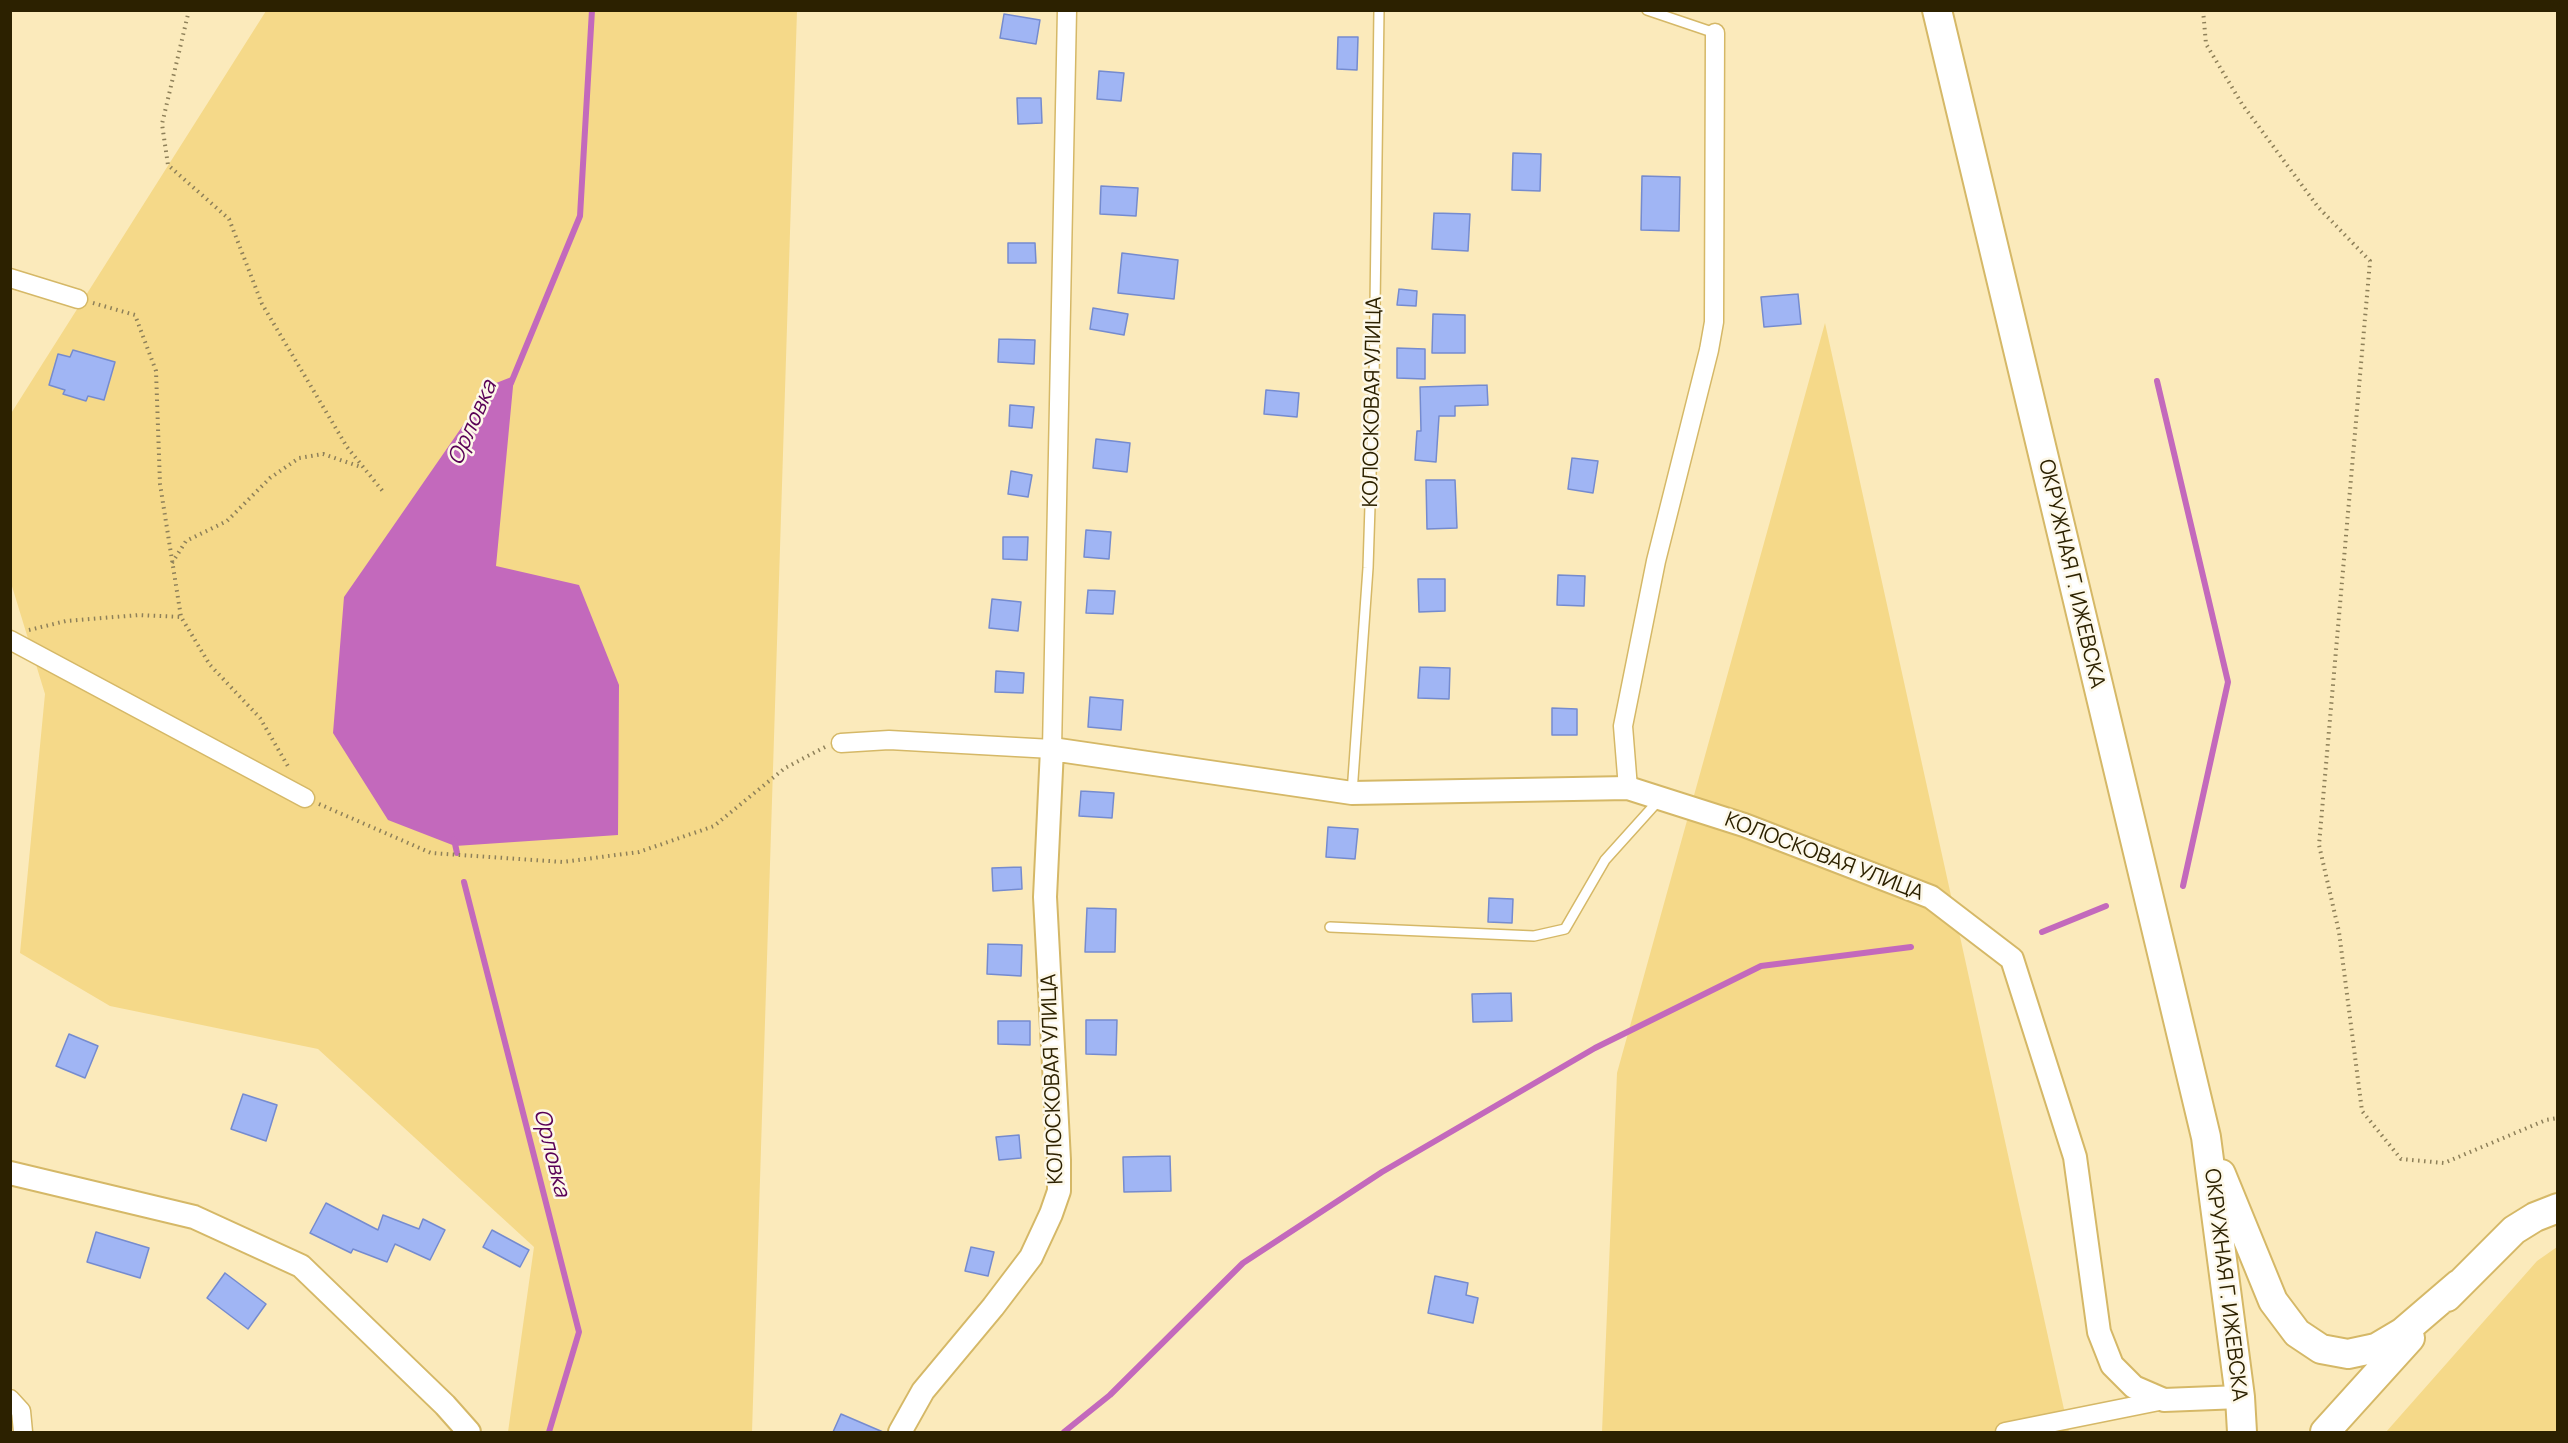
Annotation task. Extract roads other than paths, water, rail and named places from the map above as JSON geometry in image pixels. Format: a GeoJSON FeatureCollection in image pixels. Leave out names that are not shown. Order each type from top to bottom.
{"type":"FeatureCollection","features":[{"type":"Feature","properties":{"kind":"main road","name":"ОКРУЖНАЯ Г. ИЖЕВСКА"},"geometry":{"type":"LineString","coordinates":[[1937,10],[2206,1137],[2240,1397],[2242,1432]]}},
{"type":"Feature","properties":{"kind":"main road","name":"ОКРУЖНАЯ Г. ИЖЕВСКА"},"geometry":{"type":"LineString","coordinates":[[2206,1137],[2273,1301],[2297,1333],[2322,1349],[2348,1354],[2376,1348],[2403,1332],[2459,1284]]}},
{"type":"Feature","properties":{"kind":"main road"},"geometry":{"type":"LineString","coordinates":[[2325,1432],[2459,1284],[2514,1230],[2535,1217],[2558,1208]]}},
{"type":"Feature","properties":{"kind":"street","name":"КОЛОСКОВАЯ УЛИЦА"},"geometry":{"type":"LineString","coordinates":[[900,1432],[923,1391],[1031,1257],[1059,1191],[1046,897],[1052,749],[1066,10]]}},
{"type":"Feature","properties":{"kind":"street"},"geometry":{"type":"LineString","coordinates":[[1628,788],[1623,726],[1656,561],[1714,322],[1714,33]]}},
{"type":"Feature","properties":{"kind":"street"},"geometry":{"type":"LineString","coordinates":[[10,278],[78,299]]}},
{"type":"Feature","properties":{"kind":"street"},"geometry":{"type":"LineString","coordinates":[[16,636],[306,798]]}},
{"type":"Feature","properties":{"kind":"street"},"geometry":{"type":"LineString","coordinates":[[842,743],[889,740],[1052,749]]}},
{"type":"Feature","properties":{"kind":"street","name":"КОЛОСКОВАЯ УЛИЦА"},"geometry":{"type":"LineString","coordinates":[[1052,749],[1352,794],[1628,788],[1744,825],[1931,897],[2012,959],[2075,1157],[2099,1332],[2112,1365],[2134,1387],[2164,1400]]}},
{"type":"Feature","properties":{"kind":"street"},"geometry":{"type":"LineString","coordinates":[[10,1173],[194,1217],[301,1266],[446,1405],[470,1432]]}},
{"type":"Feature","properties":{"kind":"street","name":"КОЛОСКОВАЯ УЛИЦА"},"geometry":{"type":"LineString","coordinates":[[2005,1432],[2164,1400],[2240,1397]]}},
{"type":"Feature","properties":{"kind":"street"},"geometry":{"type":"LineString","coordinates":[[10,1399],[21,1411],[23,1432]]}},
{"type":"Feature","properties":{"kind":"lane","name":"КОЛОСКОВАЯ УЛИЦА"},"geometry":{"type":"LineString","coordinates":[[1352,794],[1368,568],[1374,381],[1379,10]]}},
{"type":"Feature","properties":{"kind":"lane"},"geometry":{"type":"LineString","coordinates":[[1647,10],[1714,33]]}},
{"type":"Feature","properties":{"kind":"lane"},"geometry":{"type":"LineString","coordinates":[[1330,927],[1534,936],[1565,929],[1605,860],[1661,798]]}},
{"type":"Feature","properties":{"kind":"water"},"geometry":{"type":"Polygon","coordinates":[[[514,376],[496,566],[579,585],[619,685],[618,835],[455,846],[388,820],[333,733],[344,597],[491,385],[514,376]]]}},
{"type":"Feature","properties":{"kind":"waterway","name":"Орловка"},"geometry":{"type":"LineString","coordinates":[[511,383],[580,216],[592,10]]}},
{"type":"Feature","properties":{"kind":"waterway"},"geometry":{"type":"LineString","coordinates":[[2157,381],[2228,682],[2183,886]]}},
{"type":"Feature","properties":{"kind":"waterway","name":"Орловка"},"geometry":{"type":"LineString","coordinates":[[454,839],[457,853]]}},
{"type":"Feature","properties":{"kind":"waterway","name":"Орловка"},"geometry":{"type":"LineString","coordinates":[[464,882],[579,1332],[549,1432]]}},
{"type":"Feature","properties":{"kind":"waterway"},"geometry":{"type":"LineString","coordinates":[[2042,932],[2106,906]]}},
{"type":"Feature","properties":{"kind":"waterway"},"geometry":{"type":"LineString","coordinates":[[1064,1432],[1110,1395],[1243,1263],[1382,1172],[1595,1048],[1761,966],[1911,947]]}}]}
